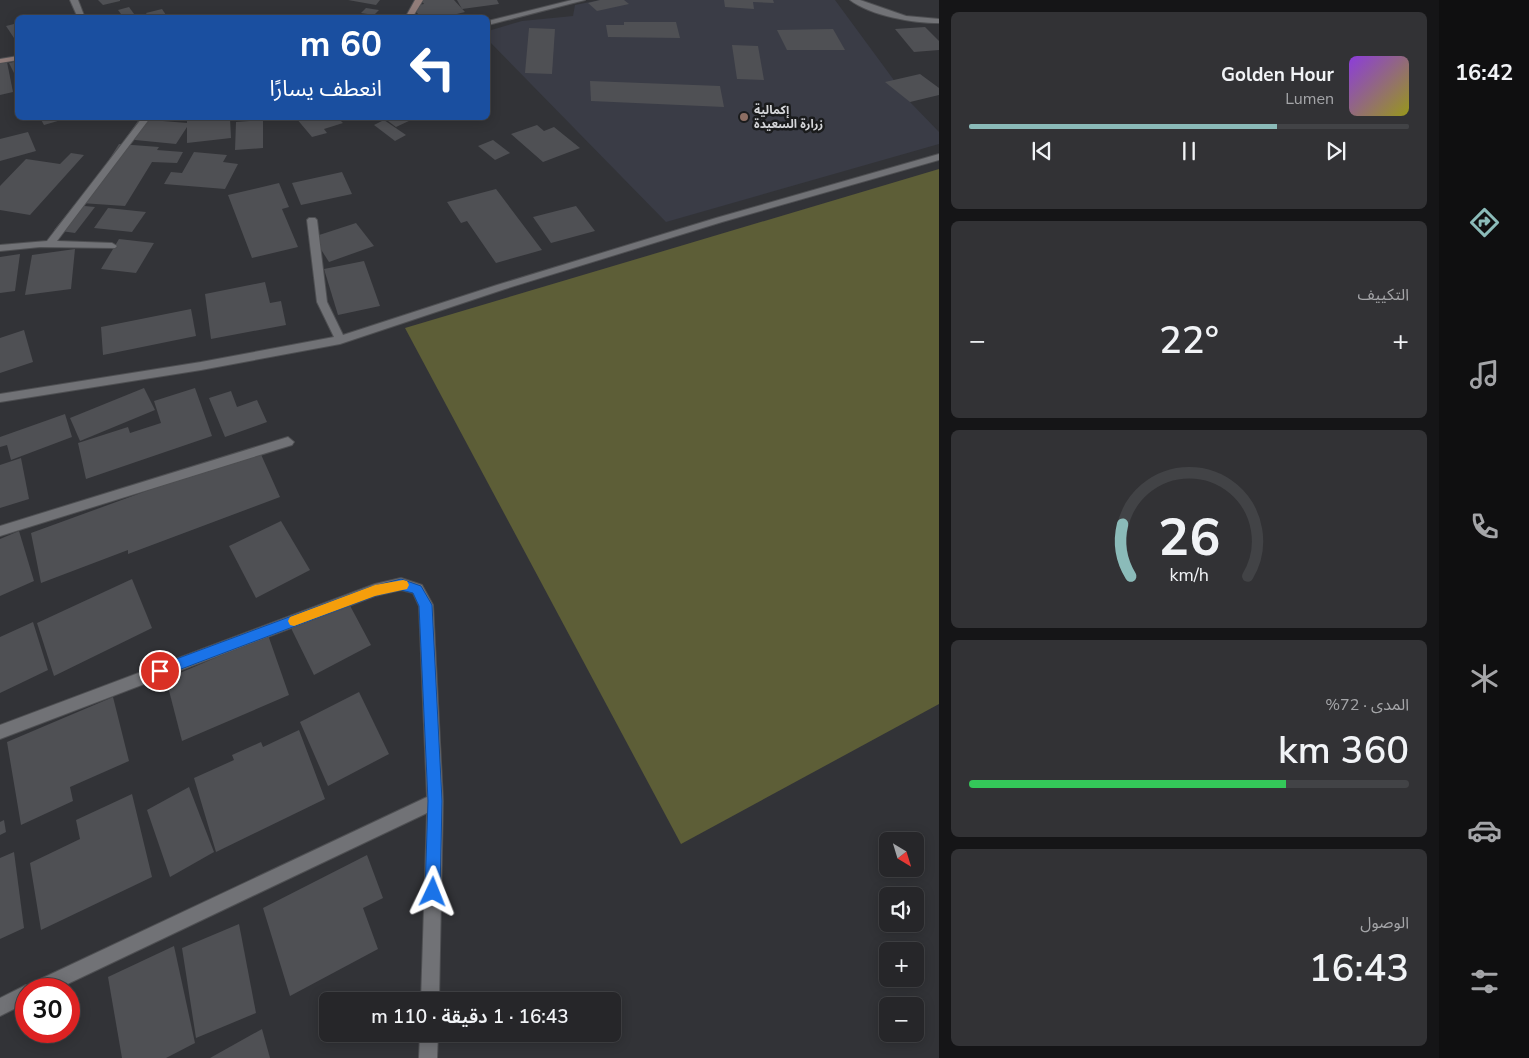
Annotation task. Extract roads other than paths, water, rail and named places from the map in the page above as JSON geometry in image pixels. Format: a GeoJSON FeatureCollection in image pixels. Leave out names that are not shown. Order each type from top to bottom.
{"type":"FeatureCollection","features":[{"type":"Feature","properties":{"kind":"main road"},"geometry":{"type":"LineString","coordinates":[[410,15],[419,0]]}},
{"type":"Feature","properties":{"kind":"main road"},"geometry":{"type":"LineString","coordinates":[[0,61],[15,58]]}},
{"type":"Feature","properties":{"kind":"street"},"geometry":{"type":"LineString","coordinates":[[74,0],[81,15]]}},
{"type":"Feature","properties":{"kind":"street"},"geometry":{"type":"LineString","coordinates":[[490,23],[582,0]]}},
{"type":"Feature","properties":{"kind":"street"},"geometry":{"type":"LineString","coordinates":[[854,0],[877,11],[905,18],[939,21]]}},
{"type":"Feature","properties":{"kind":"street"},"geometry":{"type":"LineString","coordinates":[[50,244],[144,120]]}},
{"type":"Feature","properties":{"kind":"street"},"geometry":{"type":"LineString","coordinates":[[0,398],[201,366],[340,340],[501,287],[709,223],[939,157]]}},
{"type":"Feature","properties":{"kind":"street"},"geometry":{"type":"LineString","coordinates":[[312,220],[322,302],[340,340]]}},
{"type":"Feature","properties":{"kind":"street"},"geometry":{"type":"LineString","coordinates":[[0,248],[50,244],[112,246]]}},
{"type":"Feature","properties":{"kind":"street"},"geometry":{"type":"LineString","coordinates":[[0,531],[288,442]]}},
{"type":"Feature","properties":{"kind":"street"},"geometry":{"type":"LineString","coordinates":[[0,732],[375,590],[401,584],[417,589],[426,605],[435,801],[430,992]]}},
{"type":"Feature","properties":{"kind":"street"},"geometry":{"type":"LineString","coordinates":[[61,978],[435,801]]}},
{"type":"Feature","properties":{"kind":"street"},"geometry":{"type":"LineString","coordinates":[[0,1007],[15,1000]]}},
{"type":"Feature","properties":{"kind":"street"},"geometry":{"type":"LineString","coordinates":[[428,1058],[429,1042]]}},
{"type":"Feature","properties":{"kind":"place","name":"إكمالية زرارة السعيدة"},"geometry":{"type":"Point","coordinates":[744,117]}}]}
